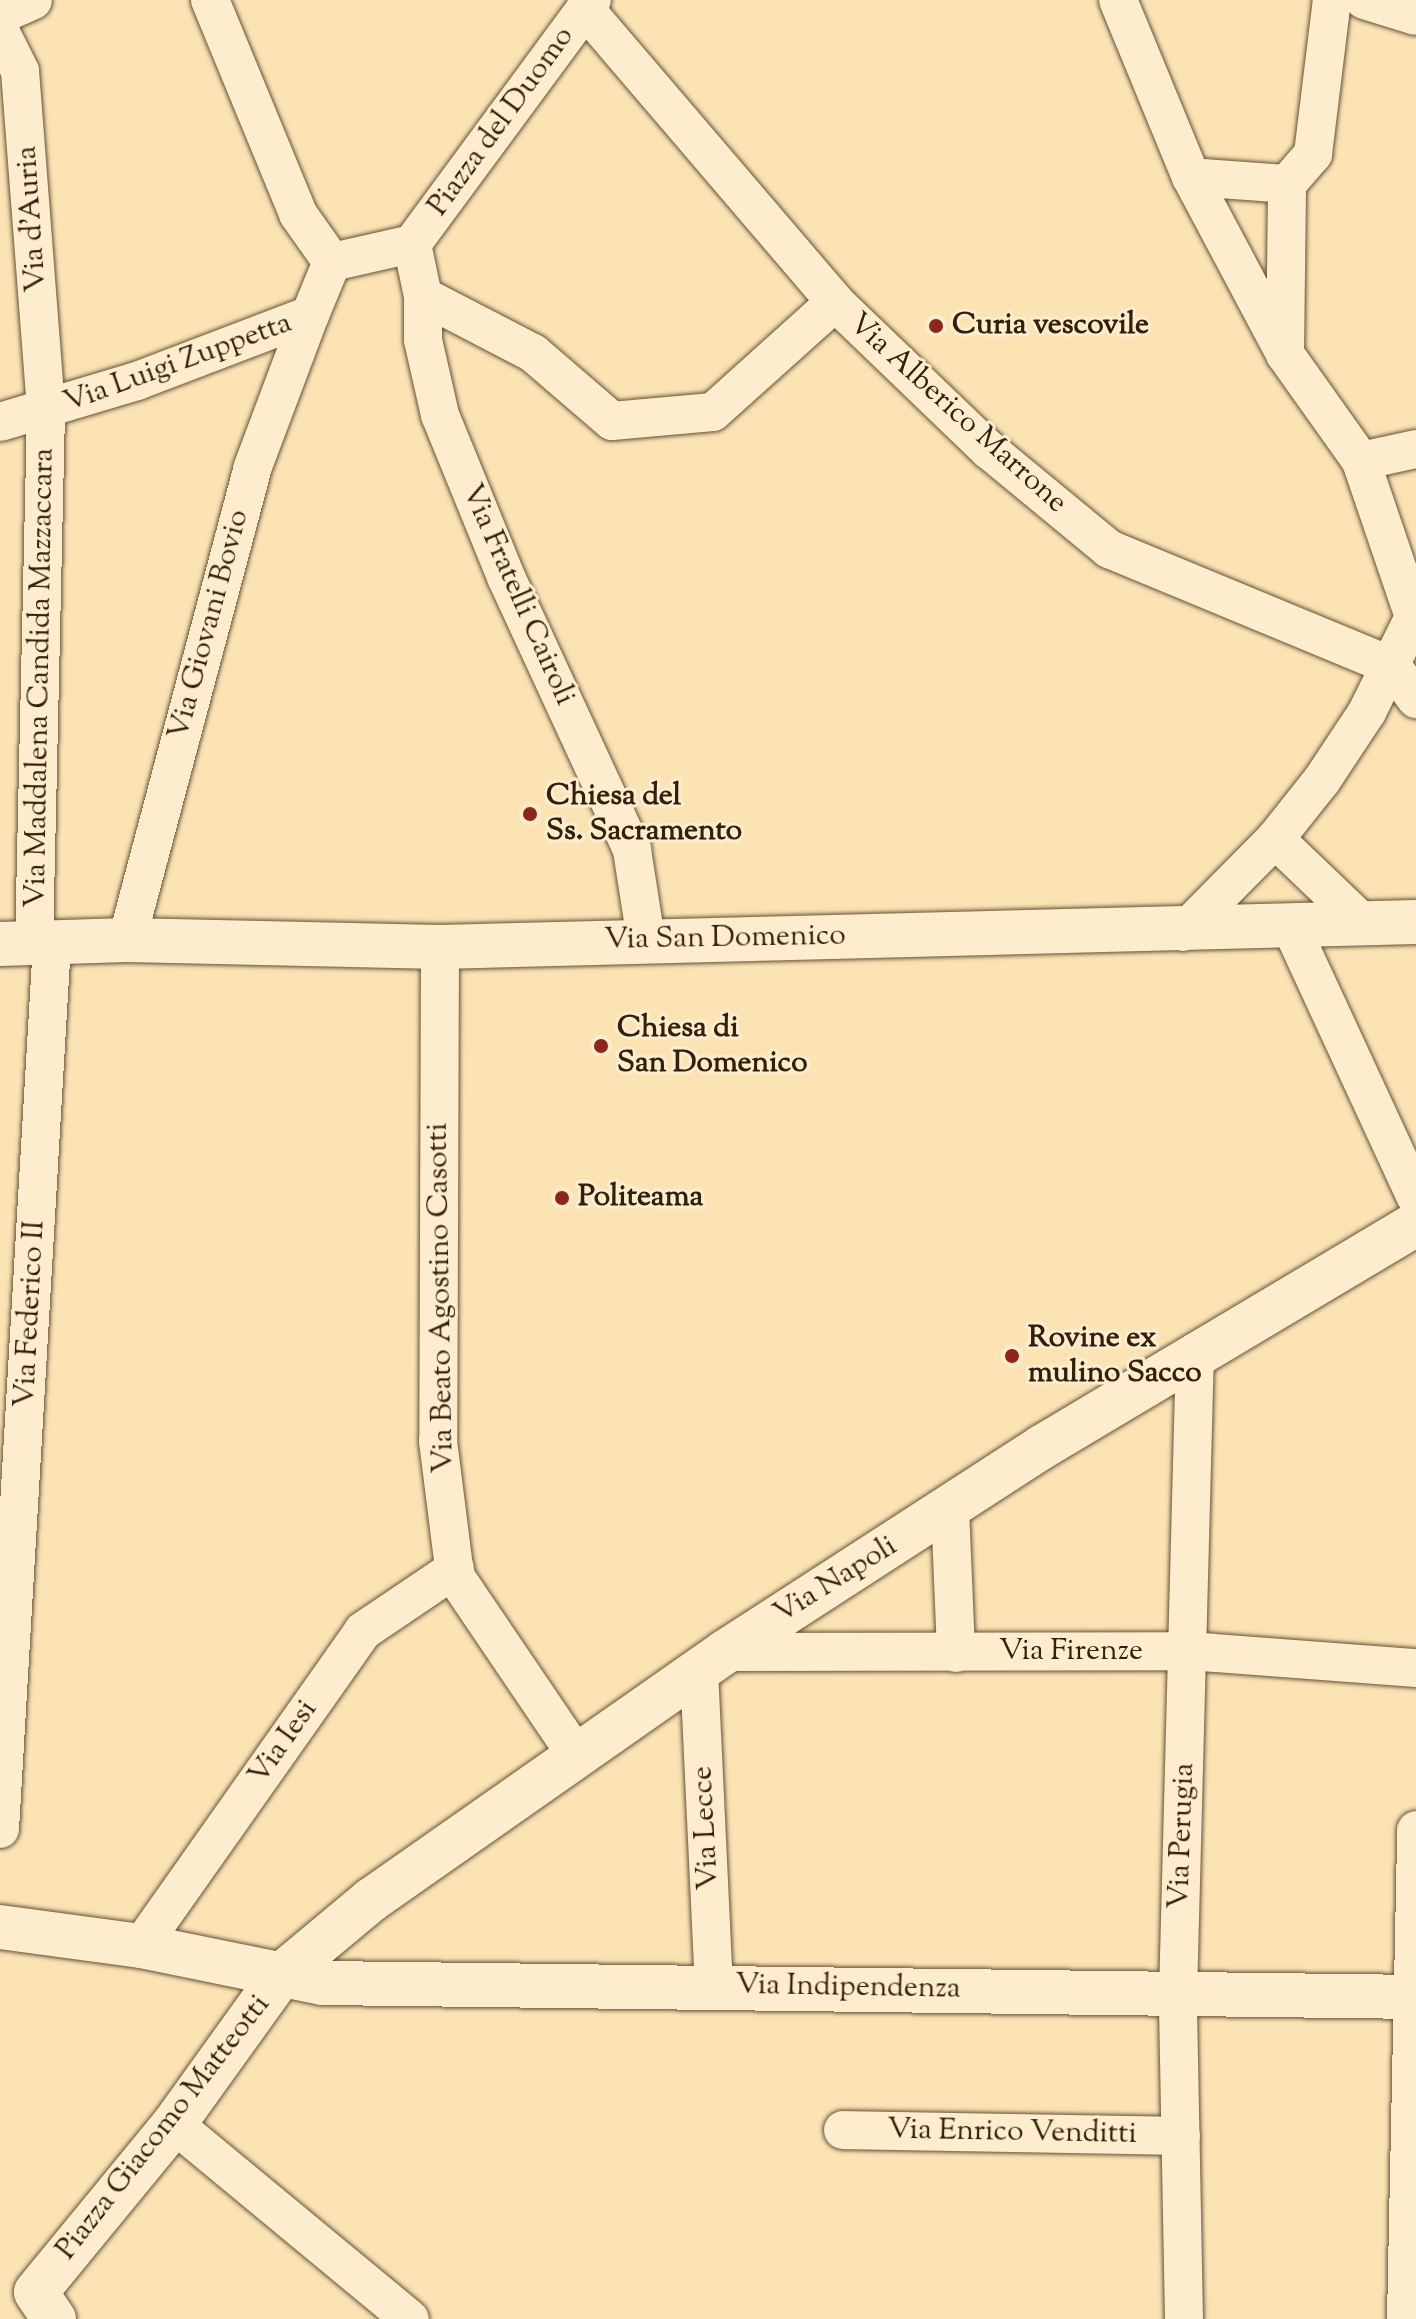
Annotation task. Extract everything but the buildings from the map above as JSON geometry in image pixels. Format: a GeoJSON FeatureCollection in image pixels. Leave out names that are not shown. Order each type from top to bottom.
{"type":"FeatureCollection","features":[{"type":"Feature","properties":{"kind":"street"},"geometry":{"type":"LineString","coordinates":[[0,15],[33,0]]}},
{"type":"Feature","properties":{"kind":"street"},"geometry":{"type":"LineString","coordinates":[[210,0],[298,214],[332,262],[412,244]]}},
{"type":"Feature","properties":{"kind":"street"},"geometry":{"type":"LineString","coordinates":[[1118,0],[1191,177],[1285,354],[1361,461],[1415,616],[1392,666],[1330,769],[1275,839],[1183,932]]}},
{"type":"Feature","properties":{"kind":"street"},"geometry":{"type":"LineString","coordinates":[[1285,354],[1287,184],[1313,154],[1332,0]]}},
{"type":"Feature","properties":{"kind":"street"},"geometry":{"type":"LineString","coordinates":[[1364,0],[1416,16]]}},
{"type":"Feature","properties":{"kind":"street","name":"Piazza del Duomo"},"geometry":{"type":"LineString","coordinates":[[412,244],[588,4]]}},
{"type":"Feature","properties":{"kind":"street","name":"Via Alberico Marrone"},"geometry":{"type":"LineString","coordinates":[[588,4],[835,302],[989,450],[1109,549],[1392,666]]}},
{"type":"Feature","properties":{"kind":"street","name":"Via d'Auria"},"geometry":{"type":"LineString","coordinates":[[4,50],[20,71],[30,156],[46,412]]}},
{"type":"Feature","properties":{"kind":"street"},"geometry":{"type":"LineString","coordinates":[[1191,177],[1287,184]]}},
{"type":"Feature","properties":{"kind":"street","name":"Via Fratelli Cairoli"},"geometry":{"type":"LineString","coordinates":[[412,244],[423,296],[423,340],[440,415],[506,577],[632,850],[646,939]]}},
{"type":"Feature","properties":{"kind":"street","name":"Via Giovani Bovio"},"geometry":{"type":"LineString","coordinates":[[127,940],[252,469],[332,262]]}},
{"type":"Feature","properties":{"kind":"street"},"geometry":{"type":"LineString","coordinates":[[423,296],[533,353],[612,421],[713,412],[835,302]]}},
{"type":"Feature","properties":{"kind":"street","name":"Via Luigi Zuppetta"},"geometry":{"type":"LineString","coordinates":[[0,422],[46,412],[310,315]]}},
{"type":"Feature","properties":{"kind":"street","name":"Via Maddalena Candida Mazzaccara"},"geometry":{"type":"LineString","coordinates":[[29,944],[46,412]]}},
{"type":"Feature","properties":{"kind":"street"},"geometry":{"type":"LineString","coordinates":[[1361,461],[1416,449]]}},
{"type":"Feature","properties":{"kind":"street"},"geometry":{"type":"LineString","coordinates":[[1392,666],[1416,699]]}},
{"type":"Feature","properties":{"kind":"street"},"geometry":{"type":"LineString","coordinates":[[1275,839],[1365,925]]}},
{"type":"Feature","properties":{"kind":"street","name":"Via San Domenico"},"geometry":{"type":"LineString","coordinates":[[29,944],[127,940],[440,947],[646,939],[1183,932],[1416,922]]}},
{"type":"Feature","properties":{"kind":"street"},"geometry":{"type":"LineString","coordinates":[[1291,927],[1416,1197]]}},
{"type":"Feature","properties":{"kind":"street","name":"Via Federico II"},"geometry":{"type":"LineString","coordinates":[[0,1829],[29,944]]}},
{"type":"Feature","properties":{"kind":"street","name":"Via Beato Agostino Casotti"},"geometry":{"type":"LineString","coordinates":[[440,947],[438,1441],[455,1569],[576,1755]]}},
{"type":"Feature","properties":{"kind":"street","name":"Via Napoli"},"geometry":{"type":"LineString","coordinates":[[281,1975],[371,1900],[712,1661],[1195,1352],[1416,1224]]}},
{"type":"Feature","properties":{"kind":"street","name":"Via Perugia"},"geometry":{"type":"LineString","coordinates":[[1184,2319],[1178,1995],[1195,1352]]}},
{"type":"Feature","properties":{"kind":"street"},"geometry":{"type":"LineString","coordinates":[[950,1508],[956,1653]]}},
{"type":"Feature","properties":{"kind":"street","name":"Via Iesi"},"geometry":{"type":"LineString","coordinates":[[141,1946],[363,1631],[455,1569]]}},
{"type":"Feature","properties":{"kind":"street","name":"Via Firenze"},"geometry":{"type":"LineString","coordinates":[[712,1661],[956,1653],[1189,1651],[1416,1668]]}},
{"type":"Feature","properties":{"kind":"street","name":"Via Lecce"},"geometry":{"type":"LineString","coordinates":[[712,1661],[714,1986]]}},
{"type":"Feature","properties":{"kind":"street"},"geometry":{"type":"LineString","coordinates":[[1406,2319],[1415,1997],[1416,1830]]}},
{"type":"Feature","properties":{"kind":"street","name":"Piazza Giacomo Matteotti"},"geometry":{"type":"LineString","coordinates":[[0,1927],[141,1946],[281,1975],[37,2310]]}},
{"type":"Feature","properties":{"kind":"street","name":"Via Indipendenza"},"geometry":{"type":"LineString","coordinates":[[281,1975],[323,1983],[461,1987],[714,1986],[1415,1997]]}},
{"type":"Feature","properties":{"kind":"street"},"geometry":{"type":"LineString","coordinates":[[174,2124],[410,2319]]}},
{"type":"Feature","properties":{"kind":"street","name":"Via Enrico Venditti"},"geometry":{"type":"LineString","coordinates":[[843,2130],[1181,2136]]}},
{"type":"Feature","properties":{"kind":"place","name":"Curia vescovile"},"geometry":{"type":"Point","coordinates":[936,326]}},
{"type":"Feature","properties":{"kind":"place","name":"Chiesa del Ss. Sacramento"},"geometry":{"type":"Point","coordinates":[530,814]}},
{"type":"Feature","properties":{"kind":"place","name":"Chiesa di San Domenico"},"geometry":{"type":"Point","coordinates":[601,1046]}},
{"type":"Feature","properties":{"kind":"place","name":"Politeama"},"geometry":{"type":"Point","coordinates":[562,1198]}},
{"type":"Feature","properties":{"kind":"place","name":"Rovine ex mulino Sacco"},"geometry":{"type":"Point","coordinates":[1012,1356]}}]}
